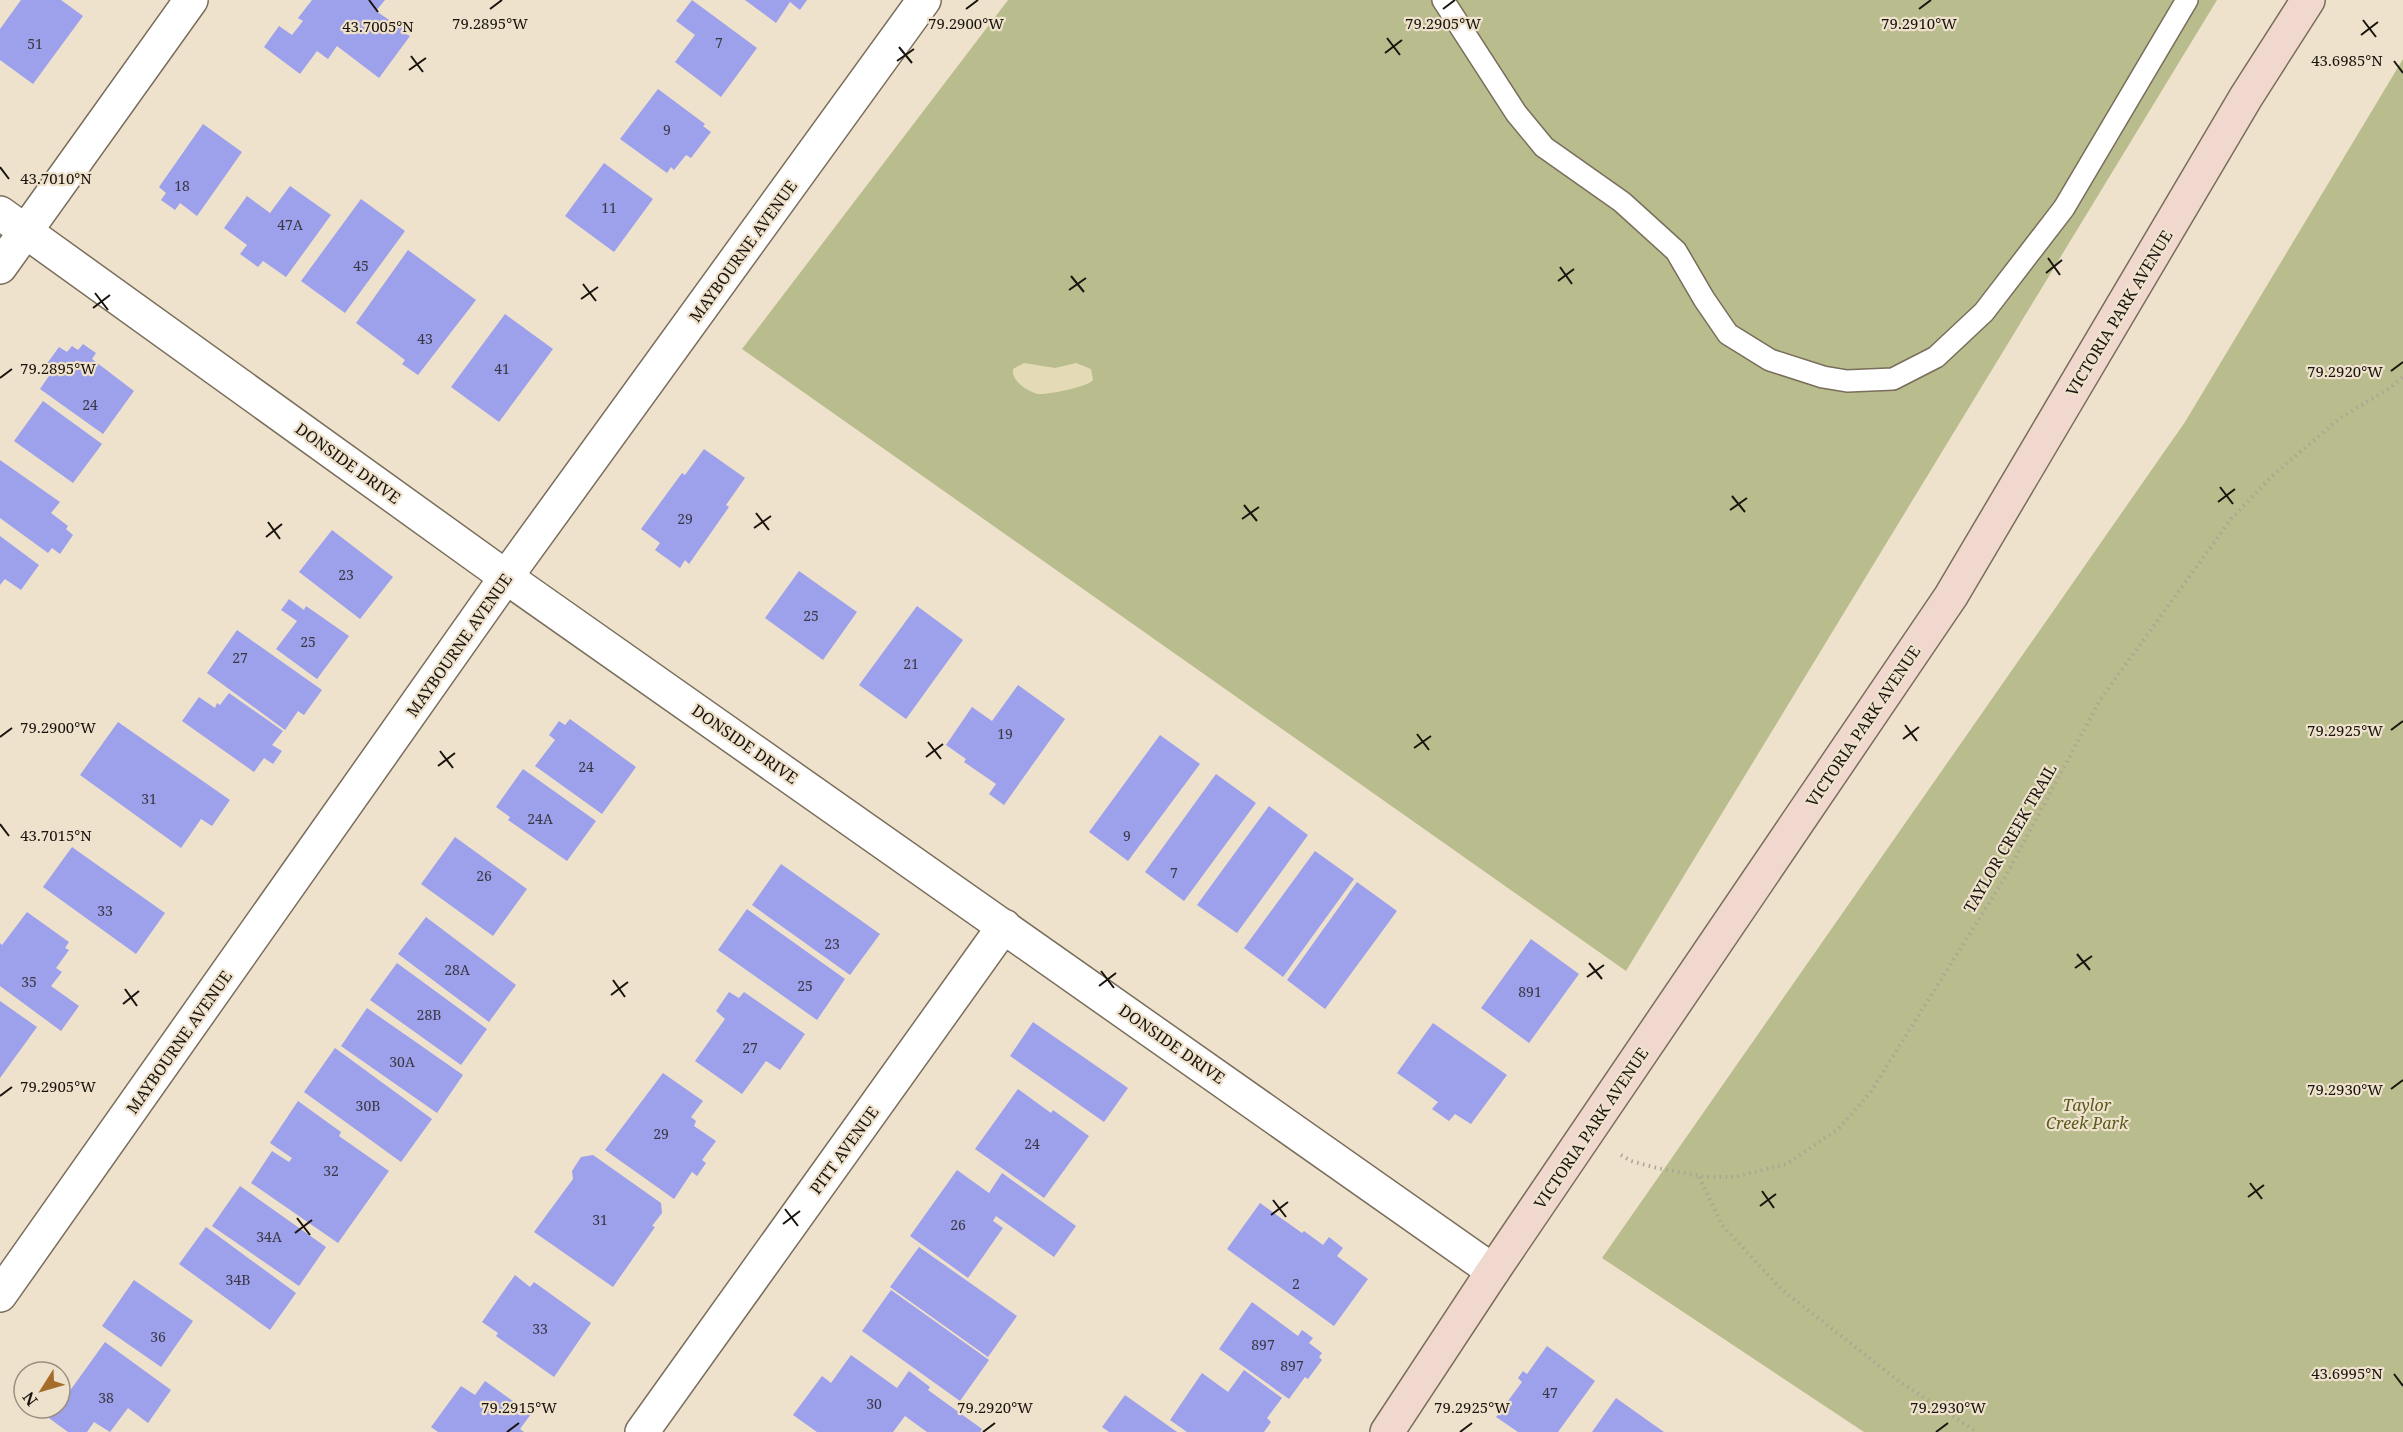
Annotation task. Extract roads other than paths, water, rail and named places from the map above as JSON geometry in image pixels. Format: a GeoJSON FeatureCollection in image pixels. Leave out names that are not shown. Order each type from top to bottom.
{"type":"FeatureCollection","features":[{"type":"Feature","properties":{"kind":"main road","name":"VICTORIA PARK AVENUE"},"geometry":{"type":"LineString","coordinates":[[1387,1432],[1493,1271],[1951,596],[2246,97],[2308,0]]}},
{"type":"Feature","properties":{"kind":"street"},"geometry":{"type":"LineString","coordinates":[[0,267],[13,222],[59,182],[191,0]]}},
{"type":"Feature","properties":{"kind":"street","name":"MAYBOURNE AVENUE"},"geometry":{"type":"LineString","coordinates":[[0,1295],[506,577],[924,0]]}},
{"type":"Feature","properties":{"kind":"street","name":"DONSIDE DRIVE"},"geometry":{"type":"LineString","coordinates":[[13,222],[506,577],[1493,1271]]}},
{"type":"Feature","properties":{"kind":"street","name":"PITT AVENUE"},"geometry":{"type":"LineString","coordinates":[[642,1432],[1004,926]]}},
{"type":"Feature","properties":{"kind":"lane"},"geometry":{"type":"LineString","coordinates":[[1443,0],[1516,113],[1544,147],[1622,202],[1676,251],[1704,299],[1728,333],[1770,360],[1823,377],[1847,381],[1893,379],[1936,357],[1984,312],[2064,208],[2187,0]]}},
{"type":"Feature","properties":{"kind":"park label","name":"Taylor Creek Park"},"geometry":{"type":"Point","coordinates":[2087,1114]}}]}
